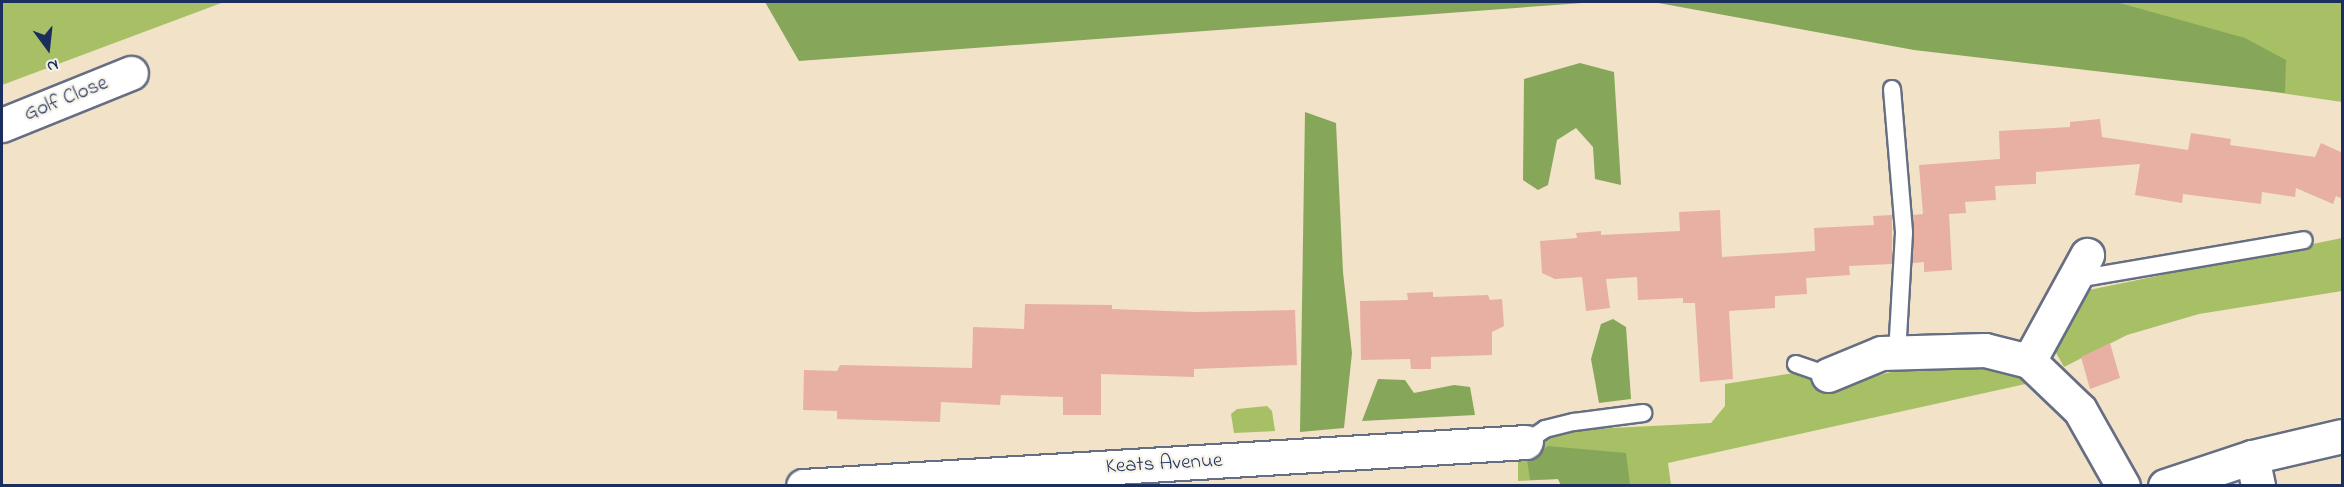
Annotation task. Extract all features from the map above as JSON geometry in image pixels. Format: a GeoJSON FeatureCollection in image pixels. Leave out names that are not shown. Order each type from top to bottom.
{"type":"FeatureCollection","features":[{"type":"Feature","properties":{"kind":"street","name":"Golf Close"},"geometry":{"type":"LineString","coordinates":[[2,124],[131,73]]}},
{"type":"Feature","properties":{"kind":"street"},"geometry":{"type":"LineString","coordinates":[[2030,361],[2079,268]]}},
{"type":"Feature","properties":{"kind":"street"},"geometry":{"type":"LineString","coordinates":[[1828,375],[1881,353],[1985,350],[2030,361],[2080,410],[2123,486]]}},
{"type":"Feature","properties":{"kind":"street"},"geometry":{"type":"LineString","coordinates":[[2165,486],[2255,471],[2343,436]]}},
{"type":"Feature","properties":{"kind":"street","name":"Keats Avenue"},"geometry":{"type":"LineString","coordinates":[[802,486],[1526,442]]}},
{"type":"Feature","properties":{"kind":"lane"},"geometry":{"type":"LineString","coordinates":[[1892,89],[1904,233],[1896,353]]}},
{"type":"Feature","properties":{"kind":"lane"},"geometry":{"type":"LineString","coordinates":[[2079,268],[2304,240]]}},
{"type":"Feature","properties":{"kind":"lane"},"geometry":{"type":"LineString","coordinates":[[1796,364],[1828,375]]}},
{"type":"Feature","properties":{"kind":"lane"},"geometry":{"type":"LineString","coordinates":[[1526,442],[1545,429],[1574,422],[1643,413]]}},
{"type":"Feature","properties":{"kind":"green space"},"geometry":{"type":"Polygon","coordinates":[[[2,2],[224,2],[2,85],[2,2]]]}},
{"type":"Feature","properties":{"kind":"green space"},"geometry":{"type":"Polygon","coordinates":[[[765,2],[1596,2],[799,61],[765,2]]]}},
{"type":"Feature","properties":{"kind":"green space"},"geometry":{"type":"Polygon","coordinates":[[[1653,2],[2116,2],[2245,38],[2286,60],[2285,93],[1914,50],[1653,2]]]}},
{"type":"Feature","properties":{"kind":"green space"},"geometry":{"type":"Polygon","coordinates":[[[1657,2],[2342,2],[2342,102],[1914,39],[1657,2]]]}},
{"type":"Feature","properties":{"kind":"green space"},"geometry":{"type":"Polygon","coordinates":[[[1580,63],[1614,72],[1621,185],[1595,179],[1593,147],[1576,128],[1557,140],[1548,185],[1538,190],[1523,180],[1524,79],[1580,63]]]}},
{"type":"Feature","properties":{"kind":"green space"},"geometry":{"type":"Polygon","coordinates":[[[1305,112],[1336,123],[1343,272],[1352,353],[1344,428],[1300,432],[1305,112]]]}},
{"type":"Feature","properties":{"kind":"green space"},"geometry":{"type":"Polygon","coordinates":[[[2342,238],[2342,291],[2199,314],[2127,335],[2064,367],[2054,349],[2065,314],[2089,290],[2342,238]]]}},
{"type":"Feature","properties":{"kind":"green space"},"geometry":{"type":"Polygon","coordinates":[[[1613,319],[1626,327],[1631,399],[1599,403],[1591,359],[1601,324],[1613,319]]]}},
{"type":"Feature","properties":{"kind":"green space"},"geometry":{"type":"Polygon","coordinates":[[[1931,362],[1998,363],[2030,383],[1668,463],[1671,485],[1561,485],[1558,479],[1518,481],[1518,461],[1528,447],[1553,431],[1711,423],[1725,406],[1725,384],[1800,372],[1808,375],[1814,389],[1824,389],[1931,362]]]}},
{"type":"Feature","properties":{"kind":"green space"},"geometry":{"type":"Polygon","coordinates":[[[1378,379],[1405,380],[1414,393],[1454,385],[1470,387],[1475,415],[1362,421],[1378,379]]]}},
{"type":"Feature","properties":{"kind":"green space"},"geometry":{"type":"Polygon","coordinates":[[[1267,406],[1272,411],[1275,431],[1234,433],[1231,414],[1237,409],[1267,406]]]}},
{"type":"Feature","properties":{"kind":"green space"},"geometry":{"type":"Polygon","coordinates":[[[1548,446],[1626,453],[1630,485],[1561,485],[1558,479],[1530,480],[1527,460],[1548,446]]]}},
{"type":"Feature","properties":{"kind":"building"},"geometry":{"type":"Polygon","coordinates":[[[2100,119],[2102,137],[2188,150],[2191,133],[2231,139],[2230,145],[2315,157],[2321,143],[2343,153],[2343,199],[2336,196],[2333,204],[2296,188],[2295,197],[2262,192],[2261,204],[2183,194],[2182,203],[2135,195],[2140,164],[2036,172],[2036,184],[1995,186],[1996,200],[1965,202],[1966,213],[1949,214],[1952,270],[1924,272],[1924,262],[1913,263],[1913,215],[1923,214],[1919,165],[2000,159],[1999,131],[2070,127],[2070,122],[2100,119]]]}},
{"type":"Feature","properties":{"kind":"building"},"geometry":{"type":"Polygon","coordinates":[[[1720,210],[1722,257],[1815,251],[1814,228],[1874,225],[1873,216],[1892,215],[1892,264],[1849,266],[1850,275],[1806,278],[1807,294],[1775,296],[1775,308],[1729,311],[1733,379],[1700,382],[1695,303],[1683,303],[1683,298],[1638,300],[1637,277],[1606,279],[1610,308],[1586,311],[1582,277],[1555,279],[1542,273],[1540,241],[1577,238],[1576,233],[1601,231],[1601,235],[1680,231],[1679,212],[1720,210]]]}},
{"type":"Feature","properties":{"kind":"building"},"geometry":{"type":"Polygon","coordinates":[[[1433,292],[1433,297],[1488,295],[1490,300],[1502,299],[1504,326],[1492,332],[1492,355],[1431,357],[1431,369],[1411,369],[1410,359],[1361,360],[1360,301],[1408,300],[1407,293],[1433,292]]]}},
{"type":"Feature","properties":{"kind":"building"},"geometry":{"type":"Polygon","coordinates":[[[1025,304],[1112,305],[1112,309],[1195,312],[1295,310],[1297,365],[1194,369],[1194,377],[1101,374],[1101,415],[1063,415],[1063,397],[1001,395],[1000,405],[941,402],[940,422],[837,419],[837,411],[803,410],[804,370],[837,371],[840,365],[972,368],[973,327],[1024,329],[1025,304]]]}},
{"type":"Feature","properties":{"kind":"building"},"geometry":{"type":"Polygon","coordinates":[[[2110,343],[2120,378],[2090,389],[2081,357],[2110,343]]]}}]}
